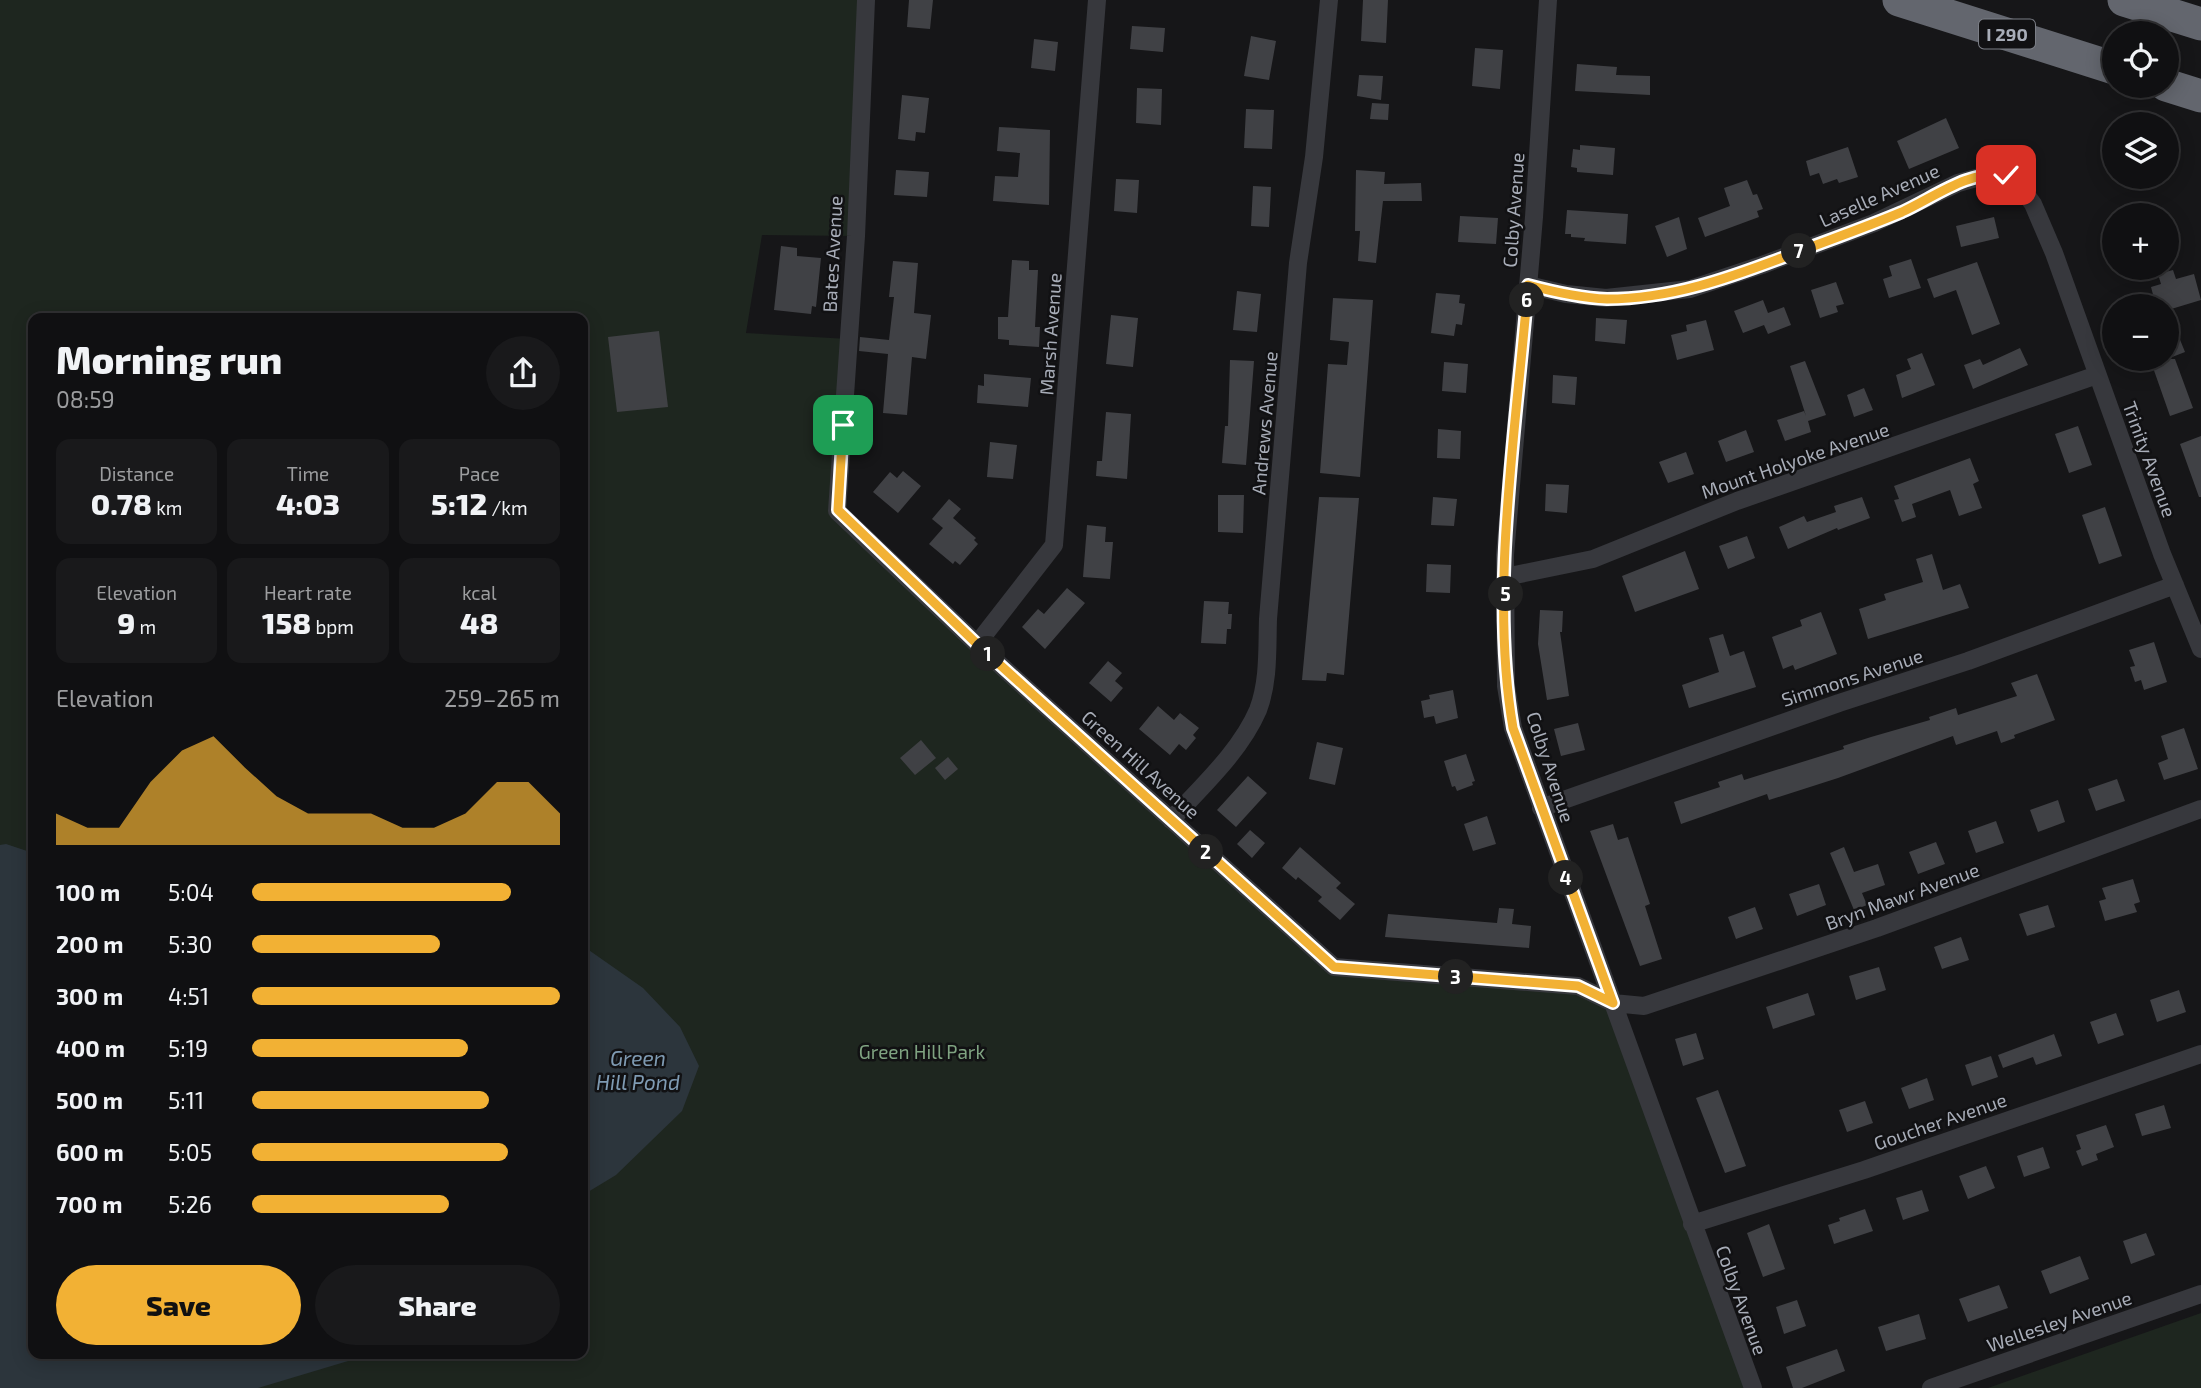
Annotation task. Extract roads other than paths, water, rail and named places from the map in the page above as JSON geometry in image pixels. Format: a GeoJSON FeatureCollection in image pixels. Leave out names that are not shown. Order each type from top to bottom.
{"type":"FeatureCollection","features":[{"type":"Feature","properties":{"kind":"highway","name":"I 290"},"geometry":{"type":"LineString","coordinates":[[1899,0],[2102,64]]}},
{"type":"Feature","properties":{"kind":"highway"},"geometry":{"type":"LineString","coordinates":[[2124,0],[2201,24]]}},
{"type":"Feature","properties":{"kind":"highway"},"geometry":{"type":"LineString","coordinates":[[2179,89],[2201,96]]}},
{"type":"Feature","properties":{"kind":"street","name":"Bates Avenue"},"geometry":{"type":"LineString","coordinates":[[838,510],[856,236],[866,0]]}},
{"type":"Feature","properties":{"kind":"street","name":"Marsh Avenue"},"geometry":{"type":"LineString","coordinates":[[977,644],[1054,545],[1075,308],[1076,256],[1097,0]]}},
{"type":"Feature","properties":{"kind":"street","name":"Andrews Avenue"},"geometry":{"type":"LineString","coordinates":[[1171,820],[1243,736],[1258,710],[1267,675],[1268,619],[1298,263],[1314,157],[1329,0]]}},
{"type":"Feature","properties":{"kind":"street","name":"Colby Avenue"},"geometry":{"type":"LineString","coordinates":[[1548,0],[1506,577],[1506,686],[1513,728],[1541,808],[1753,1388]]}},
{"type":"Feature","properties":{"kind":"street","name":"Laselle Avenue"},"geometry":{"type":"LineString","coordinates":[[1528,285],[1566,295],[1606,299],[1690,289],[1864,227],[1904,211],[1958,183],[1987,175],[2004,174]]}},
{"type":"Feature","properties":{"kind":"street","name":"Trinity Avenue"},"geometry":{"type":"LineString","coordinates":[[2004,174],[2019,185],[2033,204],[2201,649]]}},
{"type":"Feature","properties":{"kind":"street","name":"Mount Holyoke Avenue"},"geometry":{"type":"LineString","coordinates":[[1506,577],[1593,559],[1737,501],[2097,375]]}},
{"type":"Feature","properties":{"kind":"street","name":"Green Hill Avenue"},"geometry":{"type":"LineString","coordinates":[[838,510],[977,644],[1334,967],[1578,986],[1613,1003]]}},
{"type":"Feature","properties":{"kind":"street","name":"Simmons Avenue"},"geometry":{"type":"LineString","coordinates":[[1541,808],[1839,703],[1968,661],[2113,605],[2175,585]]}},
{"type":"Feature","properties":{"kind":"street","name":"Bryn Mawr Avenue"},"geometry":{"type":"LineString","coordinates":[[1613,1003],[1644,1006],[1675,998],[1877,928],[2201,809]]}},
{"type":"Feature","properties":{"kind":"street","name":"Goucher Avenue"},"geometry":{"type":"LineString","coordinates":[[1692,1224],[1864,1170],[2201,1054]]}},
{"type":"Feature","properties":{"kind":"street","name":"Wellesley Avenue"},"geometry":{"type":"LineString","coordinates":[[1931,1388],[2201,1294]]}},
{"type":"Feature","properties":{"kind":"water"},"geometry":{"type":"Polygon","coordinates":[[[6,844],[28,851],[28,1359],[355,1359],[258,1388],[0,1388],[0,845],[6,844]]]}},
{"type":"Feature","properties":{"kind":"water","name":"Green Hill Pond"},"geometry":{"type":"Polygon","coordinates":[[[588,950],[643,988],[680,1027],[699,1066],[682,1111],[616,1175],[588,1192],[588,950]]]}},
{"type":"Feature","properties":{"kind":"park label","name":"Green Hill Park"},"geometry":{"type":"Point","coordinates":[922,1051]}}]}
